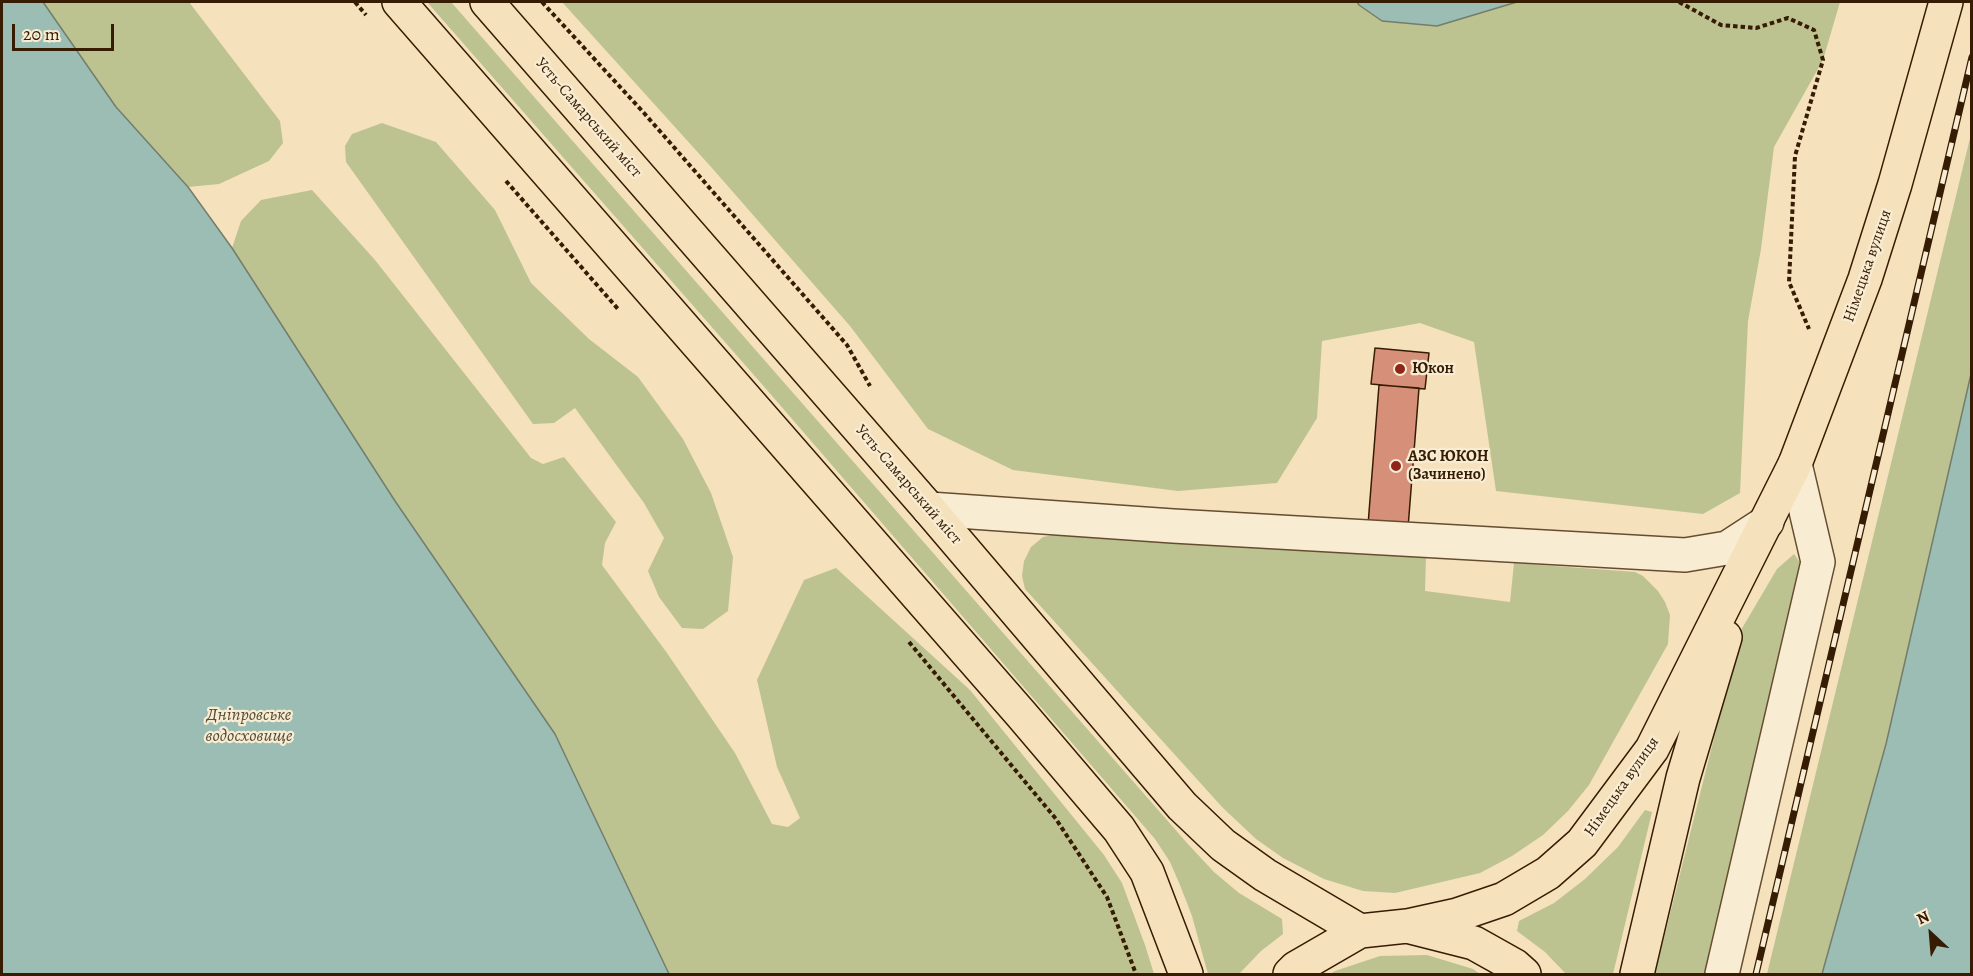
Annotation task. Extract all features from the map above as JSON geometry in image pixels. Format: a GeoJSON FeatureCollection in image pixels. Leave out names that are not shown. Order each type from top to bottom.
{"type":"FeatureCollection","features":[{"type":"Feature","properties":{"kind":"main road"},"geometry":{"type":"LineString","coordinates":[[399,2],[1022,714],[1119,829],[1147,872],[1186,975]]}},
{"type":"Feature","properties":{"kind":"main road","name":"Усть-Самарський міст"},"geometry":{"type":"LineString","coordinates":[[487,2],[929,508],[1182,806],[1223,845],[1256,869],[1360,931]]}},
{"type":"Feature","properties":{"kind":"main road","name":"Німецька вулиця"},"geometry":{"type":"LineString","coordinates":[[1407,926],[1457,915],[1504,899],[1548,873],[1582,843],[1652,749],[1795,464],[1865,279],[1895,184],[1946,2]]}},
{"type":"Feature","properties":{"kind":"main road","name":"Німецька вулиця"},"geometry":{"type":"LineString","coordinates":[[1637,975],[1683,778],[1721,649],[1767,522]]}},
{"type":"Feature","properties":{"kind":"main road"},"geometry":{"type":"LineString","coordinates":[[1290,975],[1296,968],[1360,931],[1407,926],[1474,943],[1515,966],[1524,975]]}},
{"type":"Feature","properties":{"kind":"street"},"geometry":{"type":"LineString","coordinates":[[1722,975],[1818,562],[1795,464]]}},
{"type":"Feature","properties":{"kind":"street"},"geometry":{"type":"LineString","coordinates":[[929,508],[1173,526],[1685,555],[1727,548],[1767,522]]}},
{"type":"Feature","properties":{"kind":"path"},"geometry":{"type":"LineString","coordinates":[[355,2],[370,19]]}},
{"type":"Feature","properties":{"kind":"path"},"geometry":{"type":"LineString","coordinates":[[542,2],[644,113],[847,345],[870,386]]}},
{"type":"Feature","properties":{"kind":"path"},"geometry":{"type":"LineString","coordinates":[[1679,2],[1721,25],[1756,28],[1788,18],[1814,30],[1823,60],[1795,156],[1789,282],[1829,376]]}},
{"type":"Feature","properties":{"kind":"path"},"geometry":{"type":"LineString","coordinates":[[506,181],[622,314]]}},
{"type":"Feature","properties":{"kind":"path"},"geometry":{"type":"LineString","coordinates":[[903,635],[1056,819],[1107,897],[1136,975]]}},
{"type":"Feature","properties":{"kind":"green space"},"geometry":{"type":"Polygon","coordinates":[[[43,2],[189,2],[280,121],[283,143],[269,161],[219,184],[188,187],[116,107],[43,2]]]}},
{"type":"Feature","properties":{"kind":"green space"},"geometry":{"type":"Polygon","coordinates":[[[427,2],[451,2],[1214,872],[1239,893],[1282,919],[1283,934],[1261,951],[1239,974],[1208,974],[1192,916],[1180,885],[1170,862],[1155,839],[767,390],[427,2]]]}},
{"type":"Feature","properties":{"kind":"green space"},"geometry":{"type":"Polygon","coordinates":[[[562,2],[1357,2],[1359,5],[1517,2],[1840,2],[1823,60],[1774,147],[1761,249],[1748,321],[1740,493],[1703,514],[1496,491],[1474,342],[1420,323],[1322,341],[1317,418],[1277,483],[1178,491],[1013,470],[928,429],[850,326],[712,168],[562,2]]]}},
{"type":"Feature","properties":{"kind":"green space"},"geometry":{"type":"Polygon","coordinates":[[[382,123],[436,142],[495,210],[531,283],[589,339],[638,377],[683,439],[711,493],[733,557],[728,611],[703,629],[682,628],[659,597],[648,571],[664,538],[644,503],[575,408],[554,423],[533,424],[346,162],[345,146],[352,134],[382,123]]]}},
{"type":"Feature","properties":{"kind":"green space"},"geometry":{"type":"Polygon","coordinates":[[[1971,134],[1971,374],[1886,744],[1822,974],[1767,974],[1971,134]]]}},
{"type":"Feature","properties":{"kind":"green space"},"geometry":{"type":"Polygon","coordinates":[[[312,190],[375,260],[531,458],[543,464],[564,457],[616,522],[605,543],[602,565],[667,653],[735,753],[772,824],[788,827],[800,818],[777,767],[757,680],[804,580],[836,568],[970,690],[1104,855],[1122,883],[1154,974],[669,974],[555,734],[395,501],[232,248],[241,221],[261,200],[312,190]]]}},
{"type":"Feature","properties":{"kind":"green space"},"geometry":{"type":"Polygon","coordinates":[[[1064,533],[1426,558],[1425,591],[1510,602],[1514,563],[1635,572],[1643,576],[1658,591],[1665,602],[1670,615],[1668,644],[1589,785],[1568,811],[1543,835],[1512,856],[1480,873],[1395,893],[1363,891],[1324,879],[1283,858],[1256,839],[1223,808],[1025,589],[1022,576],[1024,561],[1031,547],[1043,537],[1064,533]]]}},
{"type":"Feature","properties":{"kind":"green space"},"geometry":{"type":"Polygon","coordinates":[[[1794,554],[1806,571],[1717,974],[1655,974],[1741,630],[1777,569],[1794,554]]]}},
{"type":"Feature","properties":{"kind":"green space"},"geometry":{"type":"Polygon","coordinates":[[[1645,810],[1652,812],[1613,974],[1566,974],[1545,952],[1517,931],[1519,921],[1554,903],[1585,879],[1618,847],[1645,810]]]}},
{"type":"Feature","properties":{"kind":"green space"},"geometry":{"type":"Polygon","coordinates":[[[1427,955],[1473,969],[1480,974],[1330,974],[1380,956],[1427,955]]]}},
{"type":"Feature","properties":{"kind":"water","name":"Дніпровське водосховище"},"geometry":{"type":"Polygon","coordinates":[[[2,2],[43,2],[116,107],[188,187],[232,248],[395,501],[555,734],[669,974],[2,974],[2,2]]]}},
{"type":"Feature","properties":{"kind":"water"},"geometry":{"type":"Polygon","coordinates":[[[1357,2],[1517,2],[1437,26],[1382,21],[1357,2]]]}},
{"type":"Feature","properties":{"kind":"water"},"geometry":{"type":"Polygon","coordinates":[[[1971,374],[1971,974],[1822,974],[1886,744],[1971,374]]]}},
{"type":"Feature","properties":{"kind":"building","name":"Юкон"},"geometry":{"type":"Polygon","coordinates":[[[1375,348],[1429,353],[1425,389],[1371,384],[1375,348]]]}},
{"type":"Feature","properties":{"kind":"building"},"geometry":{"type":"Polygon","coordinates":[[[1379,385],[1419,388],[1408,528],[1368,525],[1379,385]]]}},
{"type":"Feature","properties":{"kind":"railway"},"geometry":{"type":"LineString","coordinates":[[1756,974],[1972,57]]}},
{"type":"Feature","properties":{"kind":"place","name":"Юкон"},"geometry":{"type":"Point","coordinates":[1400,369]}},
{"type":"Feature","properties":{"kind":"place","name":"АЗС ЮКОН (Зачинено)"},"geometry":{"type":"Point","coordinates":[1396,466]}}]}
